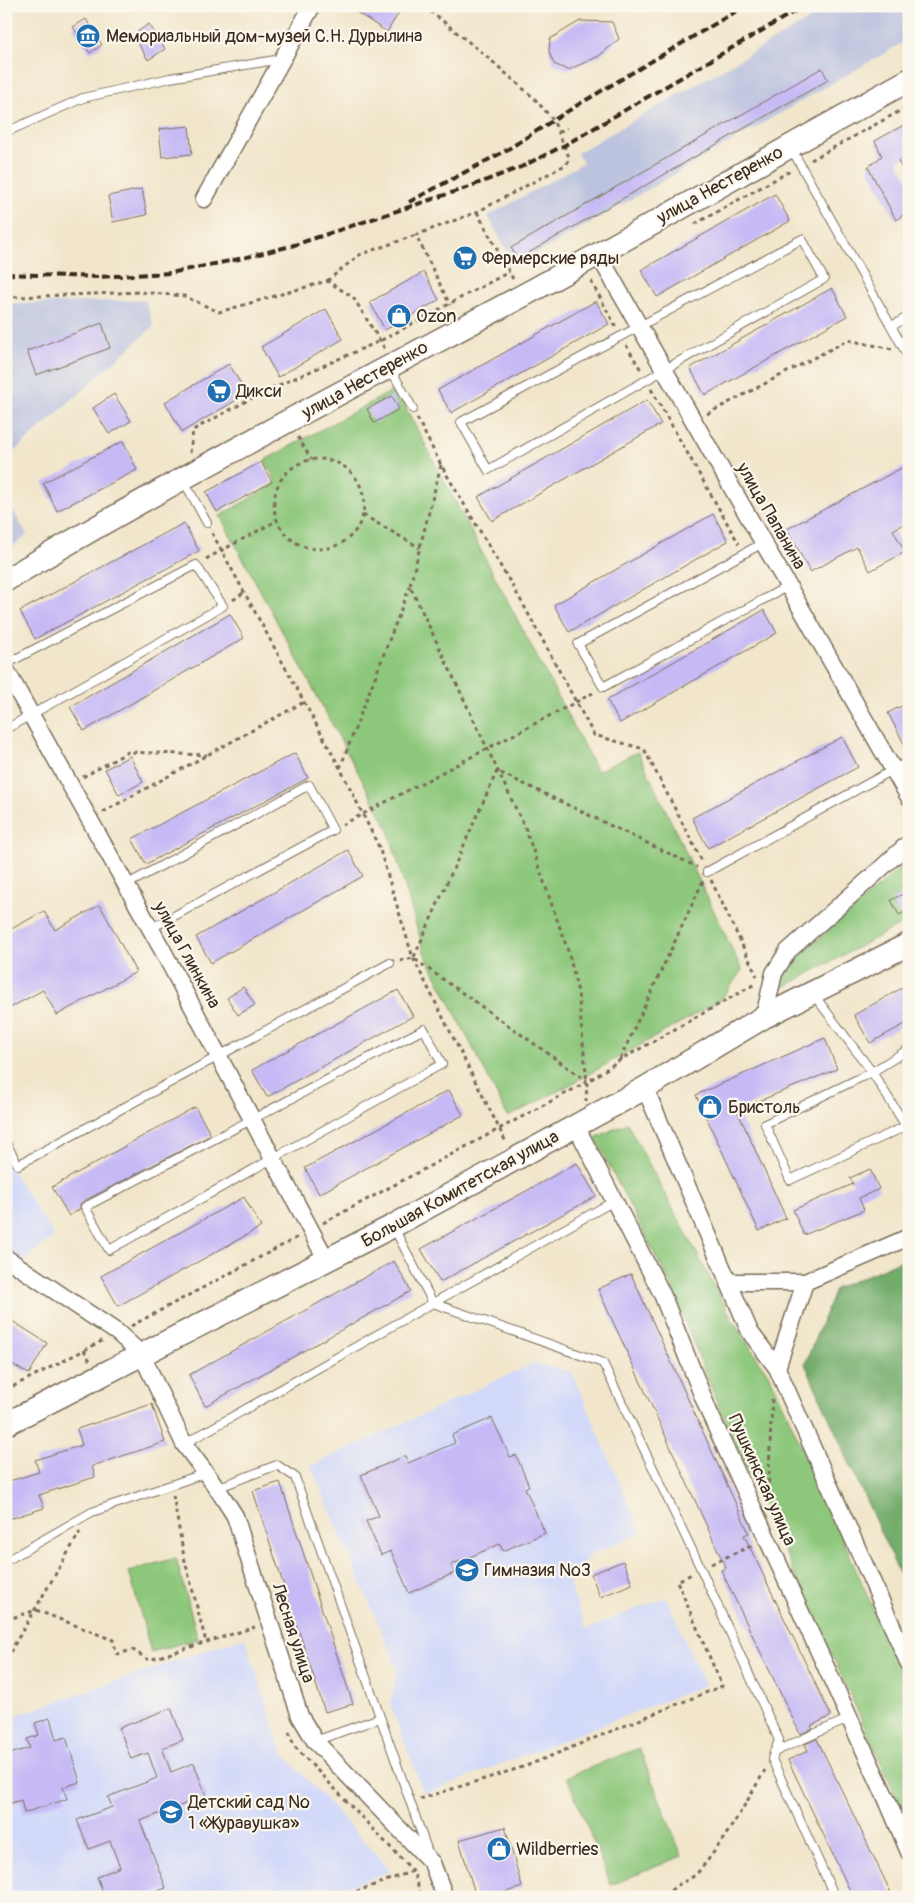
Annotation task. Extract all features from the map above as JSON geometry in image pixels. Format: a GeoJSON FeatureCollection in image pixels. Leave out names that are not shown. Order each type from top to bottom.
{"type":"FeatureCollection","features":[{"type":"Feature","properties":{"kind":"street"},"geometry":{"type":"LineString","coordinates":[[204,199],[312,6]]}},
{"type":"Feature","properties":{"kind":"street","name":"улица Нестеренко"},"geometry":{"type":"LineString","coordinates":[[6,580],[87,532],[183,480],[388,360],[523,295],[909,80]]}},
{"type":"Feature","properties":{"kind":"street","name":"улица Папанина"},"geometry":{"type":"LineString","coordinates":[[598,254],[909,797]]}},
{"type":"Feature","properties":{"kind":"street","name":"улица Глинкина"},"geometry":{"type":"LineString","coordinates":[[6,670],[219,1055],[327,1261]]}},
{"type":"Feature","properties":{"kind":"street"},"geometry":{"type":"LineString","coordinates":[[764,1017],[774,973],[788,951],[909,843]]}},
{"type":"Feature","properties":{"kind":"street","name":"Большая Комитетская улица"},"geometry":{"type":"LineString","coordinates":[[6,1424],[393,1226],[644,1088],[764,1017],[909,944]]}},
{"type":"Feature","properties":{"kind":"street"},"geometry":{"type":"LineString","coordinates":[[644,1088],[750,1332],[777,1368],[909,1664]]}},
{"type":"Feature","properties":{"kind":"street","name":"Пушкинская улица"},"geometry":{"type":"LineString","coordinates":[[576,1126],[662,1294],[709,1412],[850,1718],[909,1852]]}},
{"type":"Feature","properties":{"kind":"street"},"geometry":{"type":"LineString","coordinates":[[728,1282],[805,1282],[909,1237]]}},
{"type":"Feature","properties":{"kind":"street"},"geometry":{"type":"LineString","coordinates":[[6,1258],[118,1333],[142,1356]]}},
{"type":"Feature","properties":{"kind":"street"},"geometry":{"type":"LineString","coordinates":[[777,1368],[805,1282]]}},
{"type":"Feature","properties":{"kind":"street","name":"Лесная улица"},"geometry":{"type":"LineString","coordinates":[[142,1356],[184,1444],[235,1516],[268,1623],[300,1716],[315,1741],[432,1863],[445,1897]]}},
{"type":"Feature","properties":{"kind":"lane"},"geometry":{"type":"LineString","coordinates":[[6,132],[82,98],[170,78],[281,59]]}},
{"type":"Feature","properties":{"kind":"lane"},"geometry":{"type":"LineString","coordinates":[[790,146],[907,355]]}},
{"type":"Feature","properties":{"kind":"lane"},"geometry":{"type":"LineString","coordinates":[[802,239],[824,279],[488,470],[461,422],[639,326],[802,239]]}},
{"type":"Feature","properties":{"kind":"lane"},"geometry":{"type":"LineString","coordinates":[[892,326],[909,316]]}},
{"type":"Feature","properties":{"kind":"lane"},"geometry":{"type":"LineString","coordinates":[[388,360],[413,408]]}},
{"type":"Feature","properties":{"kind":"lane"},"geometry":{"type":"LineString","coordinates":[[183,480],[207,523]]}},
{"type":"Feature","properties":{"kind":"lane"},"geometry":{"type":"LineString","coordinates":[[763,543],[578,644],[603,687],[788,586]]}},
{"type":"Feature","properties":{"kind":"lane"},"geometry":{"type":"LineString","coordinates":[[6,664],[196,565],[223,606],[6,729]]}},
{"type":"Feature","properties":{"kind":"lane"},"geometry":{"type":"LineString","coordinates":[[707,872],[909,761]]}},
{"type":"Feature","properties":{"kind":"lane"},"geometry":{"type":"LineString","coordinates":[[126,885],[309,785],[333,830],[150,928]]}},
{"type":"Feature","properties":{"kind":"lane"},"geometry":{"type":"LineString","coordinates":[[6,1143],[18,1165],[390,963]]}},
{"type":"Feature","properties":{"kind":"lane"},"geometry":{"type":"LineString","coordinates":[[813,992],[872,1072],[908,1126],[790,1180],[765,1124],[872,1072],[909,1049]]}},
{"type":"Feature","properties":{"kind":"lane"},"geometry":{"type":"LineString","coordinates":[[424,1029],[442,1064],[109,1250],[85,1207],[252,1119],[424,1029]]}},
{"type":"Feature","properties":{"kind":"lane"},"geometry":{"type":"LineString","coordinates":[[184,1444],[614,1201]]}},
{"type":"Feature","properties":{"kind":"lane"},"geometry":{"type":"LineString","coordinates":[[393,1226],[433,1303],[603,1363],[701,1569],[779,1740],[773,1756],[835,1897]]}},
{"type":"Feature","properties":{"kind":"lane"},"geometry":{"type":"LineString","coordinates":[[217,1488],[276,1466],[295,1477],[432,1863]]}},
{"type":"Feature","properties":{"kind":"lane"},"geometry":{"type":"LineString","coordinates":[[6,1561],[92,1512],[206,1473]]}},
{"type":"Feature","properties":{"kind":"lane"},"geometry":{"type":"LineString","coordinates":[[315,1741],[380,1718]]}},
{"type":"Feature","properties":{"kind":"lane"},"geometry":{"type":"LineString","coordinates":[[773,1756],[850,1718]]}},
{"type":"Feature","properties":{"kind":"path"},"geometry":{"type":"LineString","coordinates":[[6,296],[140,292],[184,296],[219,312],[327,281],[359,255],[477,212],[567,164],[569,157],[559,132],[553,120],[535,99],[485,55],[424,6]]}},
{"type":"Feature","properties":{"kind":"path"},"geometry":{"type":"LineString","coordinates":[[559,132],[567,128]]}},
{"type":"Feature","properties":{"kind":"path"},"geometry":{"type":"LineString","coordinates":[[477,212],[523,295]]}},
{"type":"Feature","properties":{"kind":"path"},"geometry":{"type":"LineString","coordinates":[[416,235],[450,305]]}},
{"type":"Feature","properties":{"kind":"path"},"geometry":{"type":"LineString","coordinates":[[183,480],[193,430],[263,392],[380,341],[509,272]]}},
{"type":"Feature","properties":{"kind":"path"},"geometry":{"type":"LineString","coordinates":[[327,281],[353,297],[380,341],[388,360]]}},
{"type":"Feature","properties":{"kind":"path"},"geometry":{"type":"LineString","coordinates":[[591,281],[744,553]]}},
{"type":"Feature","properties":{"kind":"path"},"geometry":{"type":"LineString","coordinates":[[694,421],[848,340],[907,355]]}},
{"type":"Feature","properties":{"kind":"path"},"geometry":{"type":"LineString","coordinates":[[413,408],[441,465],[523,604],[594,735],[644,749],[707,872],[760,982],[620,1060],[587,1082]]}},
{"type":"Feature","properties":{"kind":"path"},"geometry":{"type":"LineString","coordinates":[[298,437],[311,459]]}},
{"type":"Feature","properties":{"kind":"path"},"geometry":{"type":"LineString","coordinates":[[311,459],[327,459],[342,464],[354,475],[360,484],[364,499],[363,515],[357,529],[346,541],[332,548],[316,550],[301,546],[288,537],[279,524],[274,509],[275,493],[282,479],[292,467],[311,459]]}},
{"type":"Feature","properties":{"kind":"path"},"geometry":{"type":"LineString","coordinates":[[340,768],[410,586],[441,465]]}},
{"type":"Feature","properties":{"kind":"path"},"geometry":{"type":"LineString","coordinates":[[363,515],[420,548]]}},
{"type":"Feature","properties":{"kind":"path"},"geometry":{"type":"LineString","coordinates":[[196,565],[278,520]]}},
{"type":"Feature","properties":{"kind":"path"},"geometry":{"type":"LineString","coordinates":[[207,523],[340,768],[379,847],[413,958],[515,1159]]}},
{"type":"Feature","properties":{"kind":"path"},"geometry":{"type":"LineString","coordinates":[[410,586],[526,830],[569,954],[578,992],[587,1082],[585,1100]]}},
{"type":"Feature","properties":{"kind":"path"},"geometry":{"type":"LineString","coordinates":[[333,830],[603,687]]}},
{"type":"Feature","properties":{"kind":"path"},"geometry":{"type":"LineString","coordinates":[[90,820],[304,702]]}},
{"type":"Feature","properties":{"kind":"path"},"geometry":{"type":"LineString","coordinates":[[70,785],[128,752],[208,755]]}},
{"type":"Feature","properties":{"kind":"path"},"geometry":{"type":"LineString","coordinates":[[497,771],[707,872]]}},
{"type":"Feature","properties":{"kind":"path"},"geometry":{"type":"LineString","coordinates":[[413,958],[497,771]]}},
{"type":"Feature","properties":{"kind":"path"},"geometry":{"type":"LineString","coordinates":[[620,1060],[707,872]]}},
{"type":"Feature","properties":{"kind":"path"},"geometry":{"type":"LineString","coordinates":[[413,958],[587,1082]]}},
{"type":"Feature","properties":{"kind":"path"},"geometry":{"type":"LineString","coordinates":[[767,1508],[772,1380],[777,1368]]}},
{"type":"Feature","properties":{"kind":"path"},"geometry":{"type":"LineString","coordinates":[[171,1485],[184,1558],[206,1642]]}},
{"type":"Feature","properties":{"kind":"path"},"geometry":{"type":"LineString","coordinates":[[6,1659],[92,1512]]}},
{"type":"Feature","properties":{"kind":"path"},"geometry":{"type":"LineString","coordinates":[[410,1803],[526,1766],[722,1686],[677,1581],[766,1538]]}},
{"type":"Feature","properties":{"kind":"path"},"geometry":{"type":"LineString","coordinates":[[6,1620],[36,1610],[113,1640],[117,1654],[133,1650],[149,1660],[268,1623]]}},
{"type":"Feature","properties":{"kind":"path"},"geometry":{"type":"LineString","coordinates":[[666,1897],[671,1888],[697,1873],[732,1826],[773,1756]]}},
{"type":"Feature","properties":{"kind":"path"},"geometry":{"type":"LineString","coordinates":[[341,1897],[432,1863]]}},
{"type":"Feature","properties":{"kind":"shaded area"},"geometry":{"type":"Polygon","coordinates":[[[833,6],[909,6],[909,39],[515,266],[488,216],[583,163],[577,153],[833,6]]]}},
{"type":"Feature","properties":{"kind":"shaded area"},"geometry":{"type":"Polygon","coordinates":[[[145,300],[154,326],[6,459],[6,303],[145,300]]]}},
{"type":"Feature","properties":{"kind":"shaded area"},"geometry":{"type":"Polygon","coordinates":[[[6,498],[27,535],[6,552],[6,498]]]}},
{"type":"Feature","properties":{"kind":"shaded area"},"geometry":{"type":"Polygon","coordinates":[[[6,1161],[54,1236],[21,1263],[6,1249],[6,1161]]]}},
{"type":"Feature","properties":{"kind":"shaded area","name":"Гимназия №3"},"geometry":{"type":"Polygon","coordinates":[[[534,1363],[572,1372],[641,1533],[590,1555],[569,1584],[587,1629],[666,1597],[705,1685],[424,1794],[390,1704],[398,1670],[311,1466],[534,1363]]]}},
{"type":"Feature","properties":{"kind":"shaded area","name":"Детский сад № 1 «Журавушка»"},"geometry":{"type":"Polygon","coordinates":[[[245,1637],[282,1752],[391,1871],[320,1897],[6,1897],[6,1719],[245,1637]]]}},
{"type":"Feature","properties":{"kind":"green space"},"geometry":{"type":"Polygon","coordinates":[[[396,389],[597,771],[638,752],[742,970],[721,1000],[564,1088],[508,1117],[424,952],[388,828],[220,516],[276,483],[265,460],[396,389]]]}},
{"type":"Feature","properties":{"kind":"green space"},"geometry":{"type":"Polygon","coordinates":[[[909,860],[909,920],[780,989],[786,973],[800,955],[909,860]]]}},
{"type":"Feature","properties":{"kind":"green space"},"geometry":{"type":"Polygon","coordinates":[[[627,1123],[733,1321],[772,1380],[909,1689],[909,1824],[720,1410],[671,1286],[595,1138],[627,1123]]]}},
{"type":"Feature","properties":{"kind":"green space"},"geometry":{"type":"Polygon","coordinates":[[[909,1257],[909,1596],[805,1364],[835,1289],[909,1257]]]}},
{"type":"Feature","properties":{"kind":"green space"},"geometry":{"type":"Polygon","coordinates":[[[176,1558],[198,1639],[151,1652],[129,1571],[176,1558]]]}},
{"type":"Feature","properties":{"kind":"green space"},"geometry":{"type":"Polygon","coordinates":[[[639,1748],[682,1856],[611,1885],[567,1777],[639,1748]]]}},
{"type":"Feature","properties":{"kind":"building"},"geometry":{"type":"Polygon","coordinates":[[[347,6],[403,6],[387,32],[347,6]]]}},
{"type":"Feature","properties":{"kind":"building","name":"Мемориальный дом-музей С.Н. Дурылина"},"geometry":{"type":"Polygon","coordinates":[[[86,19],[102,45],[90,53],[73,27],[86,19]]]}},
{"type":"Feature","properties":{"kind":"building"},"geometry":{"type":"Polygon","coordinates":[[[580,21],[612,22],[619,39],[599,56],[568,70],[554,64],[549,52],[550,39],[580,21]]]}},
{"type":"Feature","properties":{"kind":"building"},"geometry":{"type":"Polygon","coordinates":[[[149,24],[165,49],[148,60],[133,35],[149,24]]]}},
{"type":"Feature","properties":{"kind":"building"},"geometry":{"type":"Polygon","coordinates":[[[822,68],[828,80],[518,259],[511,248],[822,68]]]}},
{"type":"Feature","properties":{"kind":"building"},"geometry":{"type":"Polygon","coordinates":[[[909,122],[909,155],[898,161],[909,182],[909,211],[896,220],[868,167],[882,156],[875,141],[909,122]]]}},
{"type":"Feature","properties":{"kind":"building"},"geometry":{"type":"Polygon","coordinates":[[[189,126],[192,154],[162,157],[159,129],[189,126]]]}},
{"type":"Feature","properties":{"kind":"building"},"geometry":{"type":"Polygon","coordinates":[[[142,189],[147,215],[113,222],[108,196],[142,189]]]}},
{"type":"Feature","properties":{"kind":"building"},"geometry":{"type":"Polygon","coordinates":[[[775,194],[790,221],[657,297],[641,270],[775,194]]]}},
{"type":"Feature","properties":{"kind":"building"},"geometry":{"type":"Polygon","coordinates":[[[424,272],[439,300],[385,330],[370,302],[424,272]]]}},
{"type":"Feature","properties":{"kind":"building"},"geometry":{"type":"Polygon","coordinates":[[[832,288],[847,316],[705,395],[690,368],[832,288]]]}},
{"type":"Feature","properties":{"kind":"building"},"geometry":{"type":"Polygon","coordinates":[[[596,301],[609,324],[451,413],[438,390],[596,301]]]}},
{"type":"Feature","properties":{"kind":"building"},"geometry":{"type":"Polygon","coordinates":[[[326,309],[343,339],[278,377],[261,347],[326,309]]]}},
{"type":"Feature","properties":{"kind":"building"},"geometry":{"type":"Polygon","coordinates":[[[102,323],[110,348],[36,375],[27,351],[102,323]]]}},
{"type":"Feature","properties":{"kind":"building"},"geometry":{"type":"Polygon","coordinates":[[[229,364],[247,394],[182,432],[165,402],[229,364]]]}},
{"type":"Feature","properties":{"kind":"building"},"geometry":{"type":"Polygon","coordinates":[[[114,394],[131,421],[109,434],[93,408],[114,394]]]}},
{"type":"Feature","properties":{"kind":"building"},"geometry":{"type":"Polygon","coordinates":[[[392,396],[399,409],[374,423],[367,409],[392,396]]]}},
{"type":"Feature","properties":{"kind":"building"},"geometry":{"type":"Polygon","coordinates":[[[647,400],[661,424],[492,521],[478,497],[647,400]]]}},
{"type":"Feature","properties":{"kind":"building"},"geometry":{"type":"Polygon","coordinates":[[[123,441],[137,470],[57,511],[43,483],[123,441]]]}},
{"type":"Feature","properties":{"kind":"building"},"geometry":{"type":"Polygon","coordinates":[[[261,462],[272,482],[217,512],[206,492],[261,462]]]}},
{"type":"Feature","properties":{"kind":"building"},"geometry":{"type":"Polygon","coordinates":[[[909,464],[909,521],[893,530],[905,552],[870,571],[857,547],[810,572],[787,529],[909,464]]]}},
{"type":"Feature","properties":{"kind":"building"},"geometry":{"type":"Polygon","coordinates":[[[713,514],[728,541],[569,632],[554,605],[713,514]]]}},
{"type":"Feature","properties":{"kind":"building"},"geometry":{"type":"Polygon","coordinates":[[[184,523],[199,551],[35,639],[20,611],[184,523]]]}},
{"type":"Feature","properties":{"kind":"building"},"geometry":{"type":"Polygon","coordinates":[[[764,610],[777,633],[620,723],[607,700],[764,610]]]}},
{"type":"Feature","properties":{"kind":"building"},"geometry":{"type":"Polygon","coordinates":[[[230,614],[244,638],[84,731],[70,707],[230,614]]]}},
{"type":"Feature","properties":{"kind":"building"},"geometry":{"type":"Polygon","coordinates":[[[909,702],[909,753],[888,713],[909,702]]]}},
{"type":"Feature","properties":{"kind":"building"},"geometry":{"type":"Polygon","coordinates":[[[842,737],[858,767],[708,848],[692,818],[842,737]]]}},
{"type":"Feature","properties":{"kind":"building"},"geometry":{"type":"Polygon","coordinates":[[[295,753],[308,778],[146,864],[132,839],[295,753]]]}},
{"type":"Feature","properties":{"kind":"building"},"geometry":{"type":"Polygon","coordinates":[[[130,756],[143,782],[119,795],[105,769],[130,756]]]}},
{"type":"Feature","properties":{"kind":"building"},"geometry":{"type":"Polygon","coordinates":[[[348,850],[363,876],[211,963],[196,937],[348,850]]]}},
{"type":"Feature","properties":{"kind":"building"},"geometry":{"type":"Polygon","coordinates":[[[909,891],[909,910],[899,915],[891,900],[909,891]]]}},
{"type":"Feature","properties":{"kind":"building"},"geometry":{"type":"Polygon","coordinates":[[[100,905],[136,972],[57,1015],[43,990],[6,1010],[6,932],[44,911],[55,930],[100,905]]]}},
{"type":"Feature","properties":{"kind":"building"},"geometry":{"type":"Polygon","coordinates":[[[909,984],[909,1022],[870,1043],[854,1015],[909,984]]]}},
{"type":"Feature","properties":{"kind":"building"},"geometry":{"type":"Polygon","coordinates":[[[243,987],[255,1005],[238,1015],[227,998],[243,987]]]}},
{"type":"Feature","properties":{"kind":"building"},"geometry":{"type":"Polygon","coordinates":[[[398,990],[413,1016],[267,1097],[252,1070],[398,990]]]}},
{"type":"Feature","properties":{"kind":"building"},"geometry":{"type":"Polygon","coordinates":[[[825,1038],[837,1069],[737,1110],[786,1218],[759,1231],[696,1095],[825,1038]]]}},
{"type":"Feature","properties":{"kind":"building"},"geometry":{"type":"Polygon","coordinates":[[[449,1090],[463,1115],[319,1194],[305,1168],[449,1090]]]}},
{"type":"Feature","properties":{"kind":"building"},"geometry":{"type":"Polygon","coordinates":[[[195,1107],[211,1135],[82,1202],[80,1209],[69,1216],[52,1187],[195,1107]]]}},
{"type":"Feature","properties":{"kind":"building"},"geometry":{"type":"Polygon","coordinates":[[[577,1163],[596,1196],[440,1282],[421,1249],[577,1163]]]}},
{"type":"Feature","properties":{"kind":"building"},"geometry":{"type":"Polygon","coordinates":[[[870,1169],[879,1189],[859,1198],[864,1210],[804,1235],[793,1210],[853,1184],[850,1178],[870,1169]]]}},
{"type":"Feature","properties":{"kind":"building"},"geometry":{"type":"Polygon","coordinates":[[[244,1197],[261,1227],[118,1306],[101,1276],[244,1197]]]}},
{"type":"Feature","properties":{"kind":"building"},"geometry":{"type":"Polygon","coordinates":[[[394,1261],[411,1291],[205,1406],[189,1375],[394,1261]]]}},
{"type":"Feature","properties":{"kind":"building"},"geometry":{"type":"Polygon","coordinates":[[[631,1274],[749,1533],[744,1535],[831,1716],[811,1726],[813,1729],[800,1734],[721,1570],[726,1568],[598,1289],[631,1274]]]}},
{"type":"Feature","properties":{"kind":"building"},"geometry":{"type":"Polygon","coordinates":[[[6,1317],[47,1343],[29,1374],[6,1361],[6,1317]]]}},
{"type":"Feature","properties":{"kind":"building"},"geometry":{"type":"Polygon","coordinates":[[[152,1404],[165,1442],[92,1466],[95,1477],[39,1495],[44,1508],[6,1520],[6,1482],[39,1472],[35,1460],[82,1445],[77,1429],[152,1404]]]}},
{"type":"Feature","properties":{"kind":"building"},"geometry":{"type":"Polygon","coordinates":[[[492,1418],[510,1457],[516,1455],[529,1486],[525,1488],[545,1533],[503,1551],[500,1544],[451,1565],[454,1573],[409,1593],[391,1551],[381,1555],[366,1521],[379,1516],[361,1475],[405,1456],[408,1463],[455,1443],[452,1435],[492,1418]]]}},
{"type":"Feature","properties":{"kind":"building"},"geometry":{"type":"Polygon","coordinates":[[[280,1482],[353,1704],[325,1712],[253,1491],[280,1482]]]}},
{"type":"Feature","properties":{"kind":"building"},"geometry":{"type":"Polygon","coordinates":[[[623,1561],[632,1584],[600,1597],[591,1574],[623,1561]]]}},
{"type":"Feature","properties":{"kind":"building"},"geometry":{"type":"Polygon","coordinates":[[[171,1708],[183,1740],[162,1748],[171,1772],[194,1763],[206,1796],[140,1821],[166,1888],[143,1897],[105,1897],[97,1877],[120,1867],[110,1841],[89,1849],[77,1820],[112,1807],[108,1797],[157,1778],[148,1753],[131,1759],[119,1728],[171,1708]]]}},
{"type":"Feature","properties":{"kind":"building"},"geometry":{"type":"Polygon","coordinates":[[[50,1718],[56,1740],[66,1737],[80,1782],[63,1787],[67,1799],[24,1813],[21,1800],[6,1805],[6,1755],[30,1748],[27,1739],[39,1735],[35,1723],[50,1718]]]}},
{"type":"Feature","properties":{"kind":"building"},"geometry":{"type":"Polygon","coordinates":[[[817,1739],[893,1897],[853,1897],[788,1760],[808,1751],[805,1744],[817,1739]]]}},
{"type":"Feature","properties":{"kind":"building"},"geometry":{"type":"Polygon","coordinates":[[[505,1827],[522,1887],[490,1897],[476,1897],[459,1840],[505,1827]]]}},
{"type":"Feature","properties":{"kind":"railway"},"geometry":{"type":"LineString","coordinates":[[409,202],[505,151],[576,106],[745,6]]}},
{"type":"Feature","properties":{"kind":"railway"},"geometry":{"type":"LineString","coordinates":[[6,274],[98,277],[170,273],[291,246],[466,188],[521,167],[565,145],[804,6]]}},
{"type":"Feature","properties":{"kind":"place","name":"Мемориальный дом-музей С.Н. Дурылина"},"geometry":{"type":"Point","coordinates":[88,36]}},
{"type":"Feature","properties":{"kind":"place","name":"Фермерские ряды"},"geometry":{"type":"Point","coordinates":[465,258]}},
{"type":"Feature","properties":{"kind":"place","name":"Ozon"},"geometry":{"type":"Point","coordinates":[399,316]}},
{"type":"Feature","properties":{"kind":"place","name":"Дикси"},"geometry":{"type":"Point","coordinates":[219,391]}},
{"type":"Feature","properties":{"kind":"place","name":"Бристоль"},"geometry":{"type":"Point","coordinates":[710,1107]}},
{"type":"Feature","properties":{"kind":"place","name":"Гимназия №3"},"geometry":{"type":"Point","coordinates":[467,1570]}},
{"type":"Feature","properties":{"kind":"place","name":"Детский сад № 1 «Журавушка»"},"geometry":{"type":"Point","coordinates":[171,1812]}},
{"type":"Feature","properties":{"kind":"place","name":"Wildberries"},"geometry":{"type":"Point","coordinates":[499,1849]}}]}
